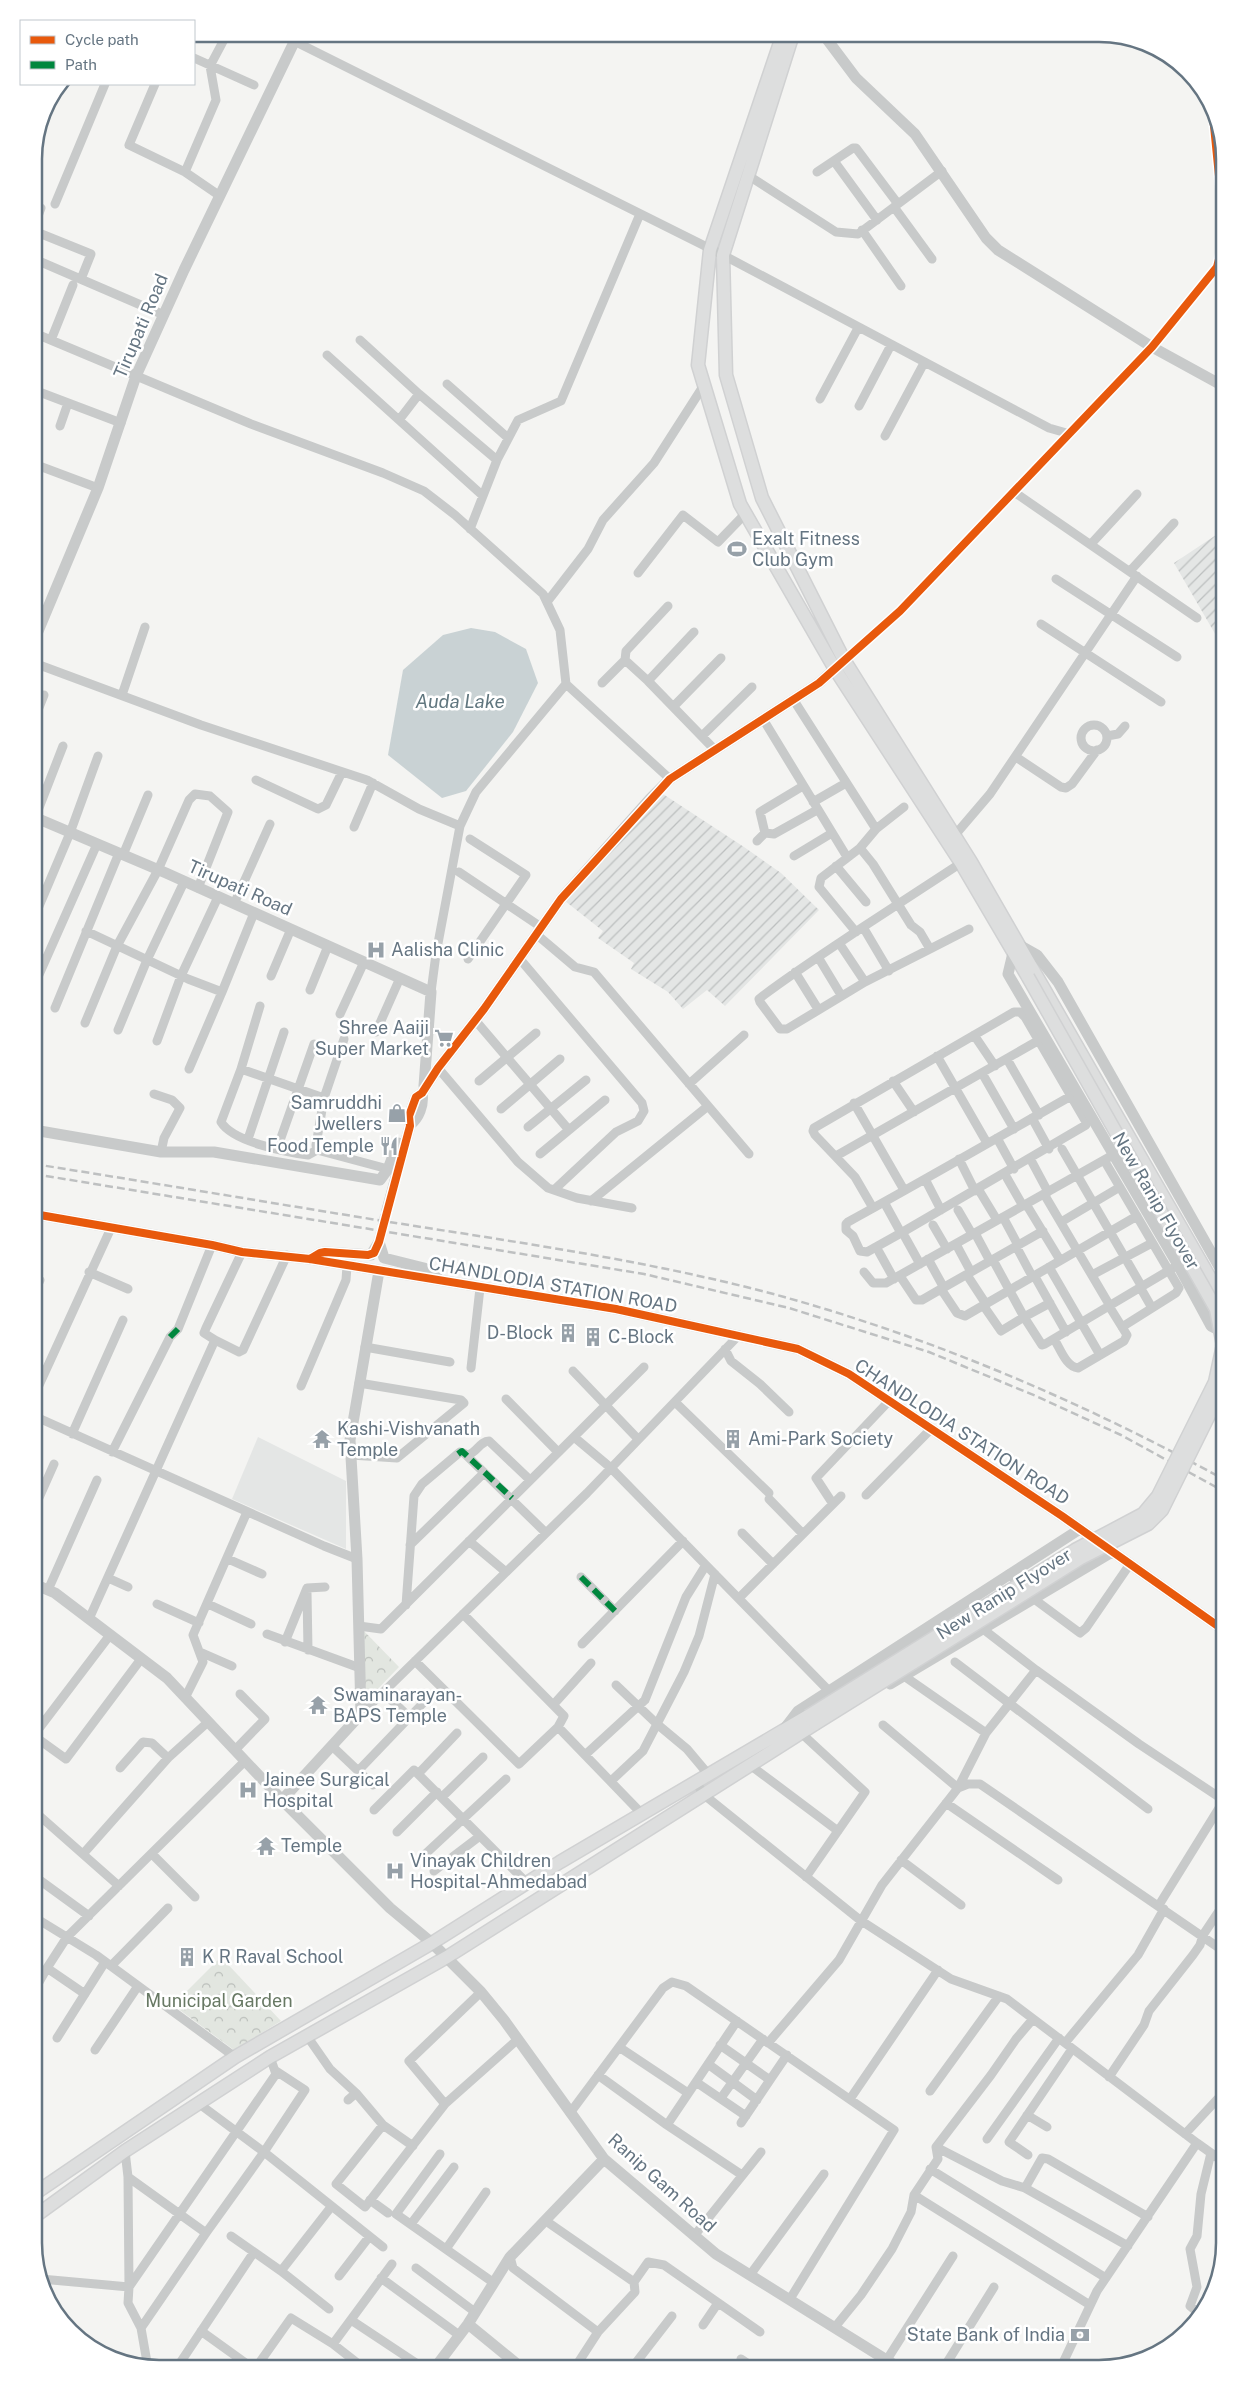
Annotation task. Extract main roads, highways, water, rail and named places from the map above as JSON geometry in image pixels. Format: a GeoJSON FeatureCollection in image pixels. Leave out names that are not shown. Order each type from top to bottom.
{"type":"FeatureCollection","features":[{"type":"Feature","properties":{"kind":"main road"},"geometry":{"type":"LineString","coordinates":[[780,43],[710,250],[698,365],[740,504],[961,863],[1017,949]]}},
{"type":"Feature","properties":{"kind":"main road"},"geometry":{"type":"LineString","coordinates":[[790,43],[723,256],[726,375],[759,488],[839,664],[955,835],[1017,949]]}},
{"type":"Feature","properties":{"kind":"main road","name":"New Ranip Flyover"},"geometry":{"type":"LineString","coordinates":[[1017,949],[1216,1289]]}},
{"type":"Feature","properties":{"kind":"main road","name":"New Ranip Flyover"},"geometry":{"type":"LineString","coordinates":[[1032,974],[1216,1309]]}},
{"type":"Feature","properties":{"kind":"main road","name":"New Ranip Flyover"},"geometry":{"type":"LineString","coordinates":[[42,2211],[125,2151],[270,2057],[447,1957],[750,1765],[800,1732],[811,1720],[1075,1550],[1143,1514],[1158,1496],[1216,1375]]}},
{"type":"Feature","properties":{"kind":"main road","name":"New Ranip Flyover"},"geometry":{"type":"LineString","coordinates":[[42,2189],[235,2057],[432,1943],[527,1883],[785,1728],[811,1720],[1080,1558],[1148,1524],[1162,1510],[1216,1401]]}},
{"type":"Feature","properties":{"kind":"water","name":"Auda Lake"},"geometry":{"type":"Polygon","coordinates":[[[471,628],[495,632],[526,649],[538,683],[513,732],[466,791],[442,798],[388,755],[403,670],[443,635],[471,628]]]}},
{"type":"Feature","properties":{"kind":"tunnel"},"geometry":{"type":"LineString","coordinates":[[379,1242],[387,1210]]}},
{"type":"Feature","properties":{"kind":"railway"},"geometry":{"type":"LineString","coordinates":[[43,1165],[597,1256],[687,1273],[777,1295],[893,1331],[1006,1374],[1117,1424],[1216,1475]]}},
{"type":"Feature","properties":{"kind":"railway"},"geometry":{"type":"LineString","coordinates":[[43,1175],[644,1274],[789,1308],[929,1352],[1036,1396],[1121,1435],[1216,1487]]}},
{"type":"Feature","properties":{"kind":"place","name":"Exalt Fitness Club Gym"},"geometry":{"type":"Point","coordinates":[737,549]}},
{"type":"Feature","properties":{"kind":"place","name":"Aalisha Clinic"},"geometry":{"type":"Point","coordinates":[376,950]}},
{"type":"Feature","properties":{"kind":"place","name":"Shree Aaiji Super Market"},"geometry":{"type":"Point","coordinates":[444,1038]}},
{"type":"Feature","properties":{"kind":"place","name":"Samruddhi Jwellers"},"geometry":{"type":"Point","coordinates":[397,1113]}},
{"type":"Feature","properties":{"kind":"place","name":"Food Temple"},"geometry":{"type":"Point","coordinates":[389,1146]}},
{"type":"Feature","properties":{"kind":"place","name":"D-Block"},"geometry":{"type":"Point","coordinates":[568,1333]}},
{"type":"Feature","properties":{"kind":"place","name":"C-Block"},"geometry":{"type":"Point","coordinates":[593,1337]}},
{"type":"Feature","properties":{"kind":"place","name":"Kashi-Vishvanath Temple"},"geometry":{"type":"Point","coordinates":[322,1439]}},
{"type":"Feature","properties":{"kind":"place","name":"Ami-Park Society"},"geometry":{"type":"Point","coordinates":[733,1439]}},
{"type":"Feature","properties":{"kind":"place","name":"Swaminarayan- BAPS Temple"},"geometry":{"type":"Point","coordinates":[318,1705]}},
{"type":"Feature","properties":{"kind":"place","name":"Jainee Surgical Hospital"},"geometry":{"type":"Point","coordinates":[248,1790]}},
{"type":"Feature","properties":{"kind":"place","name":"Temple"},"geometry":{"type":"Point","coordinates":[266,1846]}},
{"type":"Feature","properties":{"kind":"place","name":"Vinayak Children Hospital-Ahmedabad"},"geometry":{"type":"Point","coordinates":[395,1871]}},
{"type":"Feature","properties":{"kind":"place","name":"K R Raval School"},"geometry":{"type":"Point","coordinates":[187,1957]}},
{"type":"Feature","properties":{"kind":"place","name":"State Bank of India"},"geometry":{"type":"Point","coordinates":[1080,2335]}},
{"type":"Feature","properties":{"kind":"park label","name":"Municipal Garden"},"geometry":{"type":"Point","coordinates":[219,2001]}}]}
